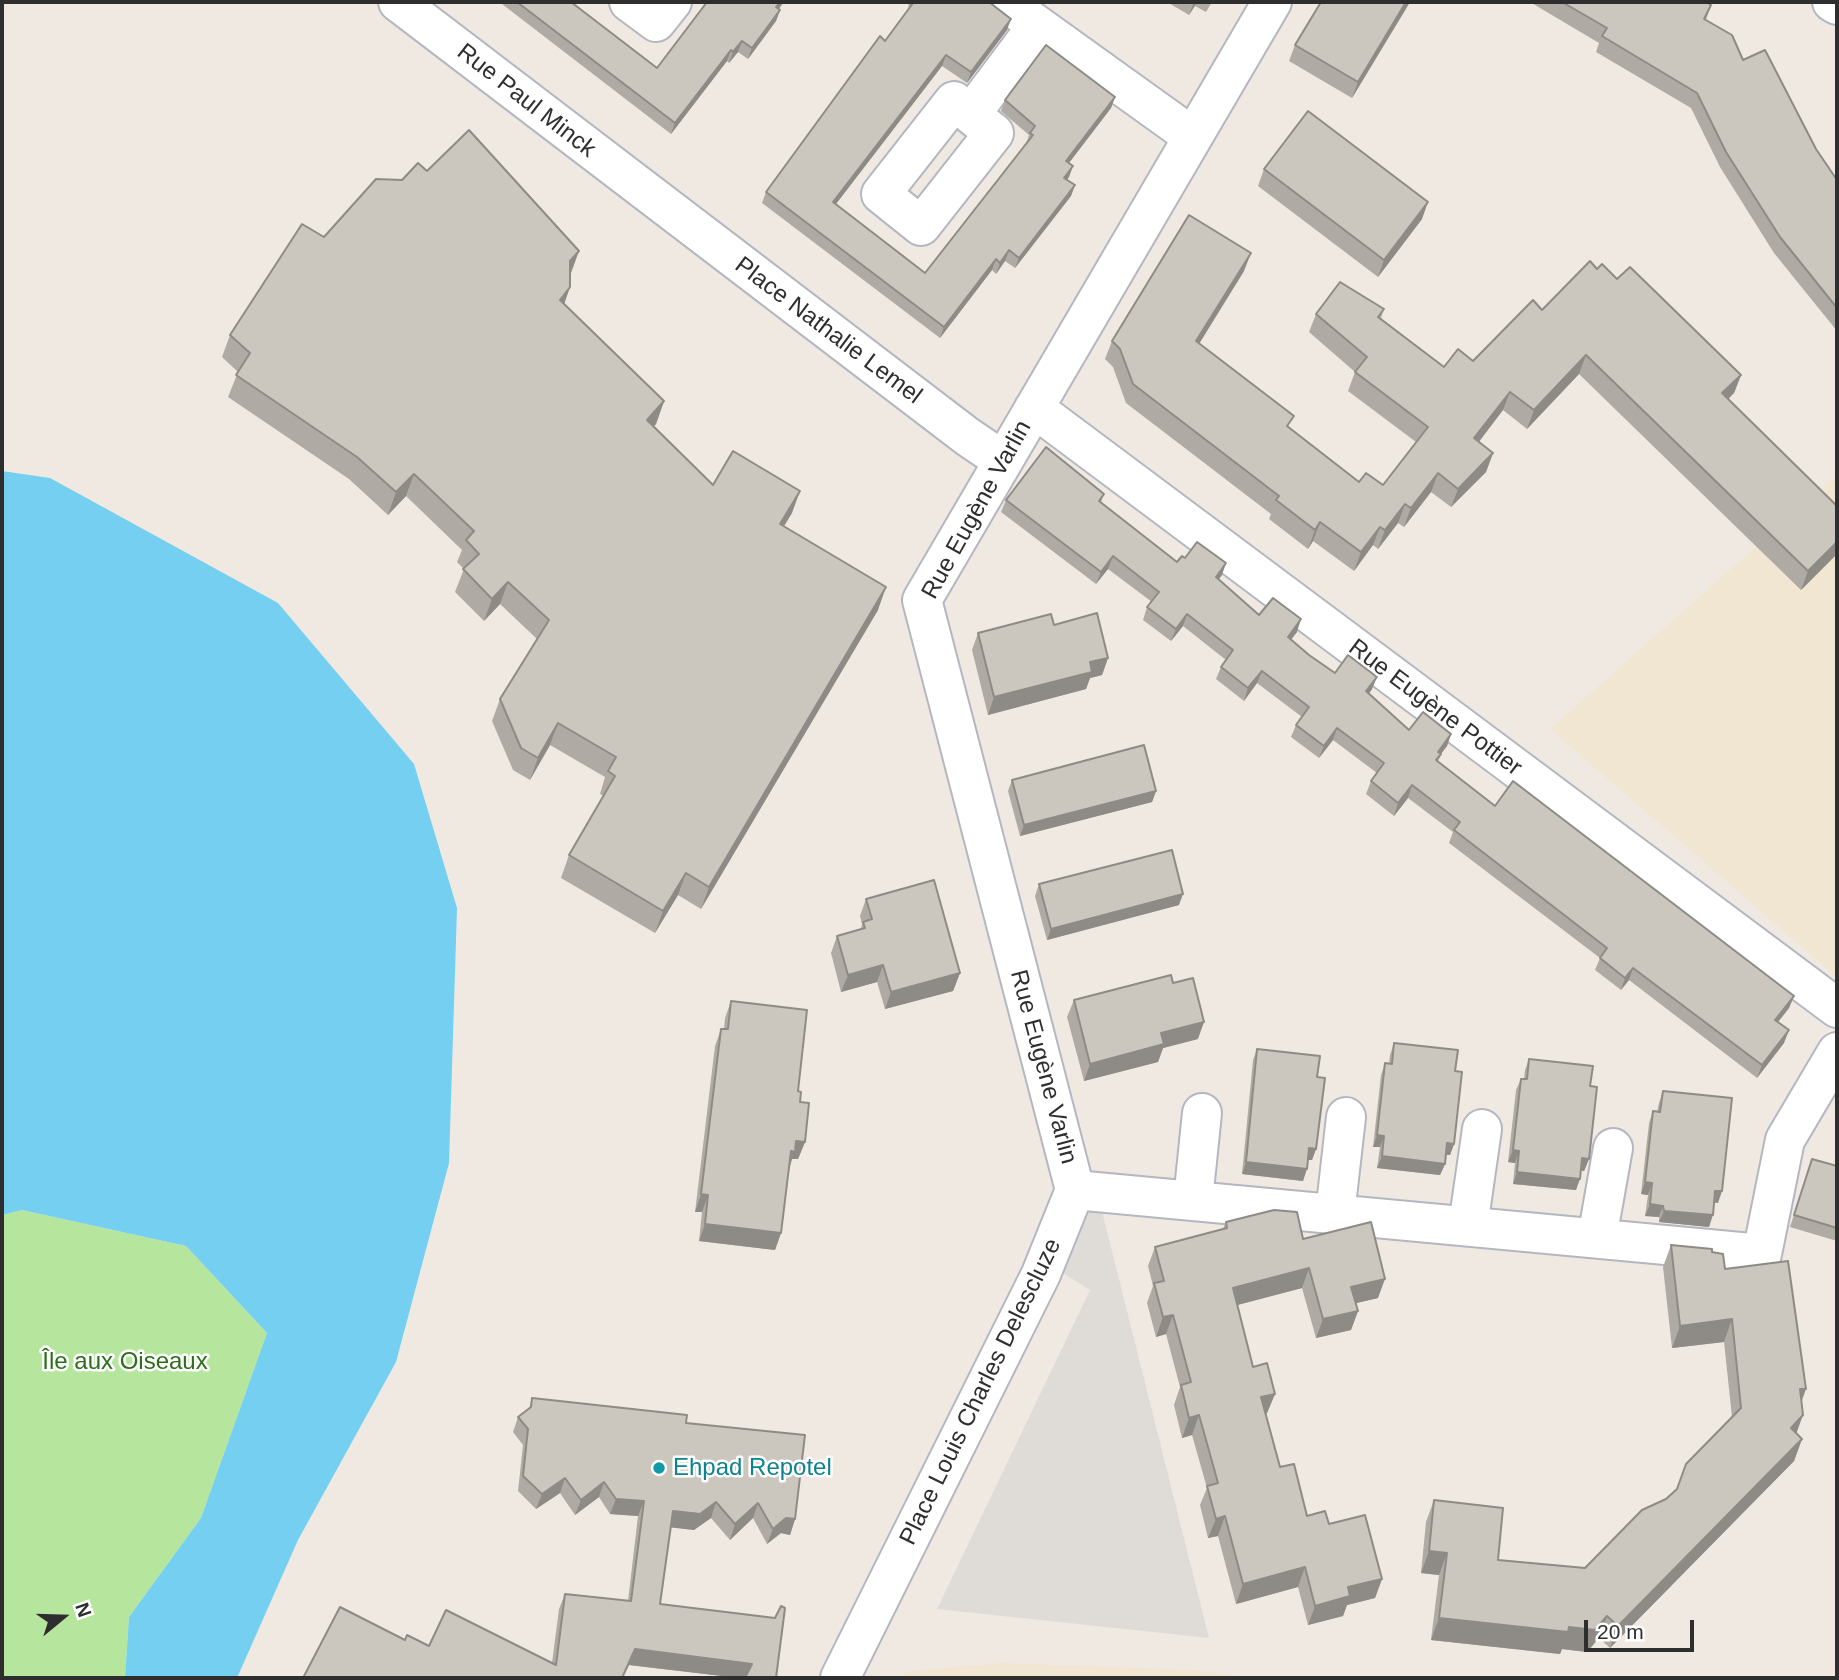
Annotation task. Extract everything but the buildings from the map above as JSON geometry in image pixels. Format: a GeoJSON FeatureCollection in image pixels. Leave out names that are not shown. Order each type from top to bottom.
{"type":"FeatureCollection","features":[{"type":"Feature","properties":{"kind":"street","name":"Rue Paul Minck"},"geometry":{"type":"LineString","coordinates":[[398,2],[655,200]]}},
{"type":"Feature","properties":{"kind":"street"},"geometry":{"type":"LineString","coordinates":[[629,2],[656,22],[672,2]]}},
{"type":"Feature","properties":{"kind":"street"},"geometry":{"type":"LineString","coordinates":[[1004,2],[1193,137]]}},
{"type":"Feature","properties":{"kind":"street","name":"Rue Eugène Varlin"},"geometry":{"type":"LineString","coordinates":[[1075,1190],[922,600],[1272,2]]}},
{"type":"Feature","properties":{"kind":"street"},"geometry":{"type":"LineString","coordinates":[[1832,2],[1837,5]]}},
{"type":"Feature","properties":{"kind":"street"},"geometry":{"type":"LineString","coordinates":[[971,114],[1037,26]]}},
{"type":"Feature","properties":{"kind":"street","name":"Place Nathalie Lemel"},"geometry":{"type":"LineString","coordinates":[[655,200],[1002,460]]}},
{"type":"Feature","properties":{"kind":"street","name":"Rue Eugène Pottier"},"geometry":{"type":"LineString","coordinates":[[1034,408],[1837,1008]]}},
{"type":"Feature","properties":{"kind":"street"},"geometry":{"type":"LineString","coordinates":[[1075,1190],[1762,1254],[1785,1140],[1837,1052]]}},
{"type":"Feature","properties":{"kind":"street"},"geometry":{"type":"LineString","coordinates":[[1193,1200],[1202,1113]]}},
{"type":"Feature","properties":{"kind":"street"},"geometry":{"type":"LineString","coordinates":[[1335,1214],[1346,1117]]}},
{"type":"Feature","properties":{"kind":"street"},"geometry":{"type":"LineString","coordinates":[[1468,1226],[1482,1129]]}},
{"type":"Feature","properties":{"kind":"street"},"geometry":{"type":"LineString","coordinates":[[1597,1238],[1613,1148]]}},
{"type":"Feature","properties":{"kind":"street","name":"Place Louis Charles Delescluze"},"geometry":{"type":"LineString","coordinates":[[840,1678],[1041,1274],[1075,1190]]}},
{"type":"Feature","properties":{"kind":"shaded area"},"geometry":{"type":"Polygon","coordinates":[[[1837,475],[1837,977],[1550,729],[1837,475]]]}},
{"type":"Feature","properties":{"kind":"shaded area"},"geometry":{"type":"Polygon","coordinates":[[[1101,1207],[1209,1638],[937,1609],[1090,1290],[1058,1270],[1091,1208],[1101,1207]]]}},
{"type":"Feature","properties":{"kind":"shaded area"},"geometry":{"type":"Polygon","coordinates":[[[1000,1663],[1191,1670],[1252,1678],[903,1678],[906,1672],[1000,1663]]]}},
{"type":"Feature","properties":{"kind":"green space","name":"Île aux Oiseaux"},"geometry":{"type":"Polygon","coordinates":[[[22,1210],[186,1246],[267,1333],[201,1518],[129,1617],[125,1678],[2,1678],[2,1215],[22,1210]]]}},
{"type":"Feature","properties":{"kind":"water"},"geometry":{"type":"Polygon","coordinates":[[[2,471],[50,478],[278,603],[414,764],[457,908],[449,1163],[396,1362],[298,1540],[237,1678],[125,1678],[129,1617],[201,1518],[267,1333],[186,1246],[22,1210],[2,1215],[2,471]]]}},
{"type":"Feature","properties":{"kind":"place","name":"Ehpad Repotel"},"geometry":{"type":"Point","coordinates":[659,1468]}}]}
